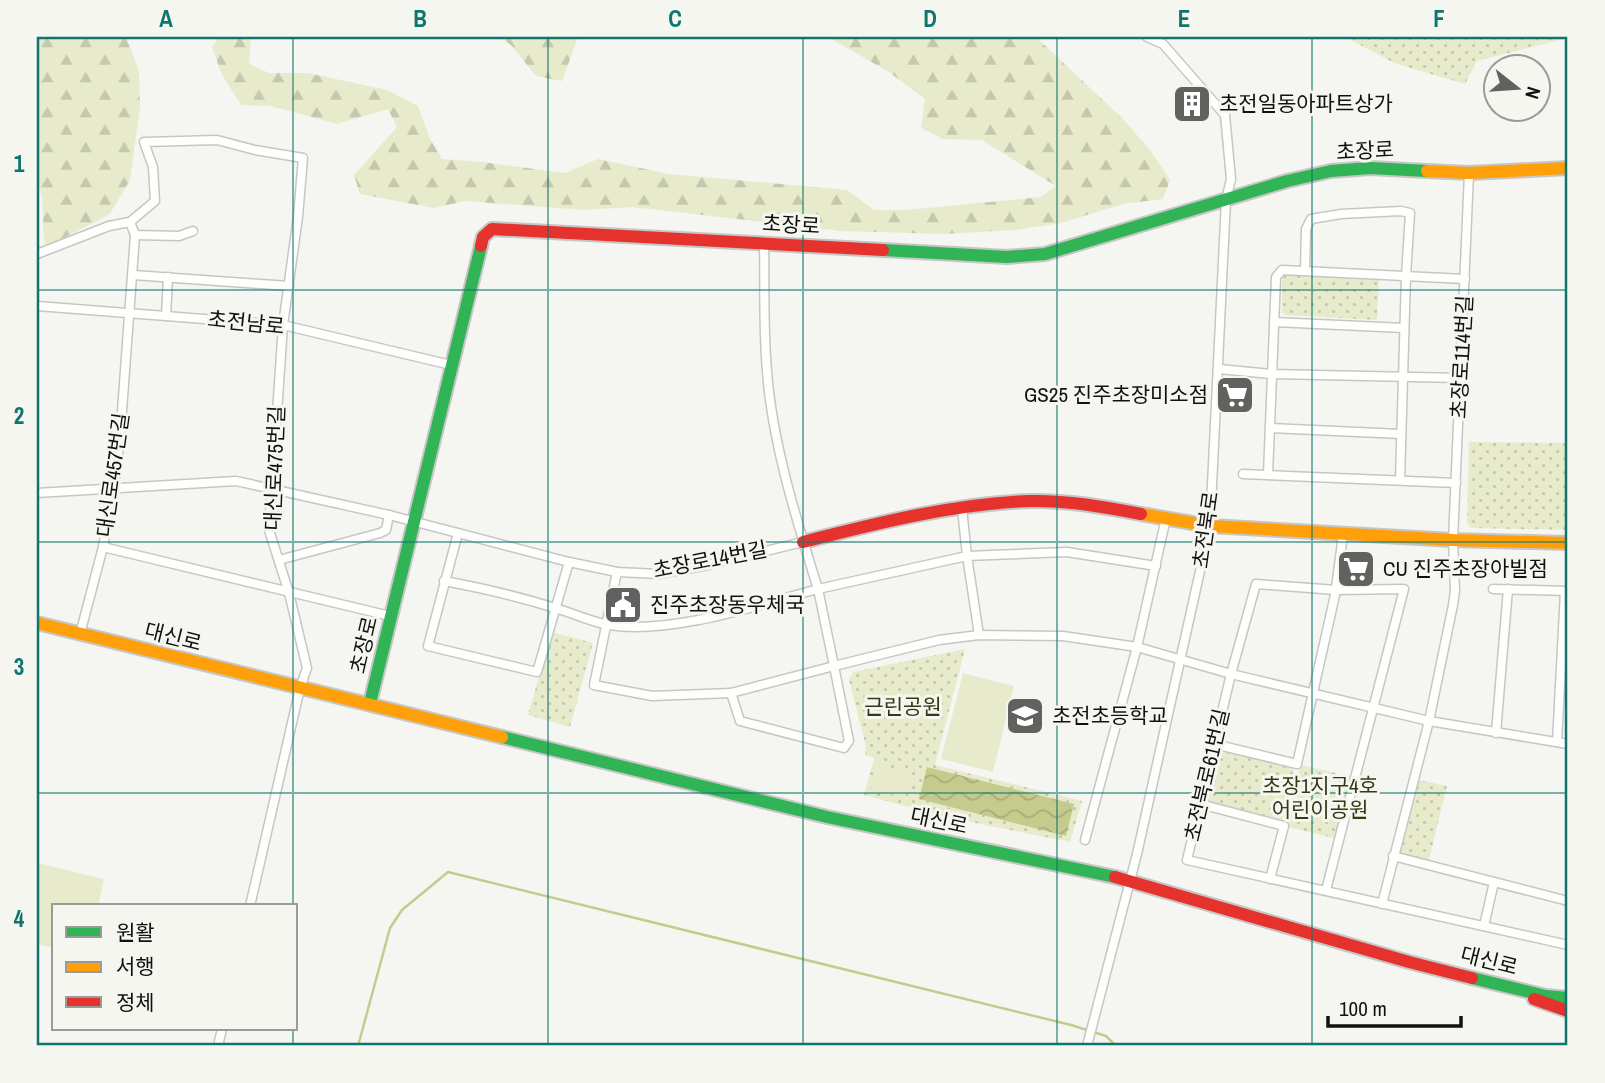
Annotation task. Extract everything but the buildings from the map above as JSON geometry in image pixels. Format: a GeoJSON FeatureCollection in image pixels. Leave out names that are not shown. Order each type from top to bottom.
{"type":"FeatureCollection","features":[{"type":"Feature","properties":{"kind":"street","name":"초전북로"},"geometry":{"type":"LineString","coordinates":[[1087,1046],[1130,880],[1210,526],[1226,200],[1231,179],[1225,115],[1163,44],[1147,37]]}},
{"type":"Feature","properties":{"kind":"street","name":"대신로475번길"},"geometry":{"type":"LineString","coordinates":[[130,222],[155,201],[153,167],[144,142],[217,140],[303,158],[284,326],[269,530],[289,593],[307,668],[300,688]]}},
{"type":"Feature","properties":{"kind":"street","name":"초장로"},"geometry":{"type":"LineString","coordinates":[[370,703],[412,520],[483,237],[492,229],[1007,257],[1045,254],[1287,181],[1331,172],[1384,168],[1469,173],[1568,169]]}},
{"type":"Feature","properties":{"kind":"street","name":"초장로114번길"},"geometry":{"type":"LineString","coordinates":[[1453,540],[1469,173]]}},
{"type":"Feature","properties":{"kind":"street"},"geometry":{"type":"LineString","coordinates":[[1305,270],[1306,229],[1311,219],[1341,214],[1401,211],[1410,213],[1400,480]]}},
{"type":"Feature","properties":{"kind":"street"},"geometry":{"type":"LineString","coordinates":[[37,254],[108,226],[130,222],[135,235],[179,236],[193,231]]}},
{"type":"Feature","properties":{"kind":"street","name":"대신로457번길"},"geometry":{"type":"LineString","coordinates":[[80,634],[103,547],[114,487],[135,235]]}},
{"type":"Feature","properties":{"kind":"street"},"geometry":{"type":"LineString","coordinates":[[732,693],[740,721],[844,748],[849,741],[818,589],[803,542],[771,409],[767,370],[764,243]]}},
{"type":"Feature","properties":{"kind":"street"},"geometry":{"type":"LineString","coordinates":[[1268,474],[1276,277],[1282,270],[1465,279]]}},
{"type":"Feature","properties":{"kind":"street"},"geometry":{"type":"LineString","coordinates":[[133,275],[289,286]]}},
{"type":"Feature","properties":{"kind":"street"},"geometry":{"type":"LineString","coordinates":[[166,316],[168,277]]}},
{"type":"Feature","properties":{"kind":"street","name":"초전남로"},"geometry":{"type":"LineString","coordinates":[[37,306],[284,326],[451,365]]}},
{"type":"Feature","properties":{"kind":"street"},"geometry":{"type":"LineString","coordinates":[[1274,322],[1404,328]]}},
{"type":"Feature","properties":{"kind":"street"},"geometry":{"type":"LineString","coordinates":[[1219,369],[1271,374],[1460,378]]}},
{"type":"Feature","properties":{"kind":"street"},"geometry":{"type":"LineString","coordinates":[[1270,428],[1401,434]]}},
{"type":"Feature","properties":{"kind":"street"},"geometry":{"type":"LineString","coordinates":[[1243,474],[1456,483]]}},
{"type":"Feature","properties":{"kind":"street","name":"초장로14번길"},"geometry":{"type":"LineString","coordinates":[[37,493],[236,481],[412,520],[569,562],[617,572],[659,573],[708,565],[803,542]]}},
{"type":"Feature","properties":{"kind":"street"},"geometry":{"type":"LineString","coordinates":[[803,542],[880,522],[962,508],[1031,502],[1104,507],[1210,526],[1453,540],[1568,543]]}},
{"type":"Feature","properties":{"kind":"street"},"geometry":{"type":"LineString","coordinates":[[962,508],[979,635]]}},
{"type":"Feature","properties":{"kind":"street"},"geometry":{"type":"LineString","coordinates":[[279,560],[380,533],[386,530],[389,515]]}},
{"type":"Feature","properties":{"kind":"street"},"geometry":{"type":"LineString","coordinates":[[1085,840],[1137,647],[1166,518]]}},
{"type":"Feature","properties":{"kind":"street"},"geometry":{"type":"LineString","coordinates":[[457,533],[428,646],[537,672],[569,562]]}},
{"type":"Feature","properties":{"kind":"street"},"geometry":{"type":"LineString","coordinates":[[1214,744],[1297,764],[1336,590],[1343,534]]}},
{"type":"Feature","properties":{"kind":"street"},"geometry":{"type":"LineString","coordinates":[[1382,904],[1429,722],[1453,606],[1453,540]]}},
{"type":"Feature","properties":{"kind":"street"},"geometry":{"type":"LineString","coordinates":[[103,547],[390,616]]}},
{"type":"Feature","properties":{"kind":"street"},"geometry":{"type":"LineString","coordinates":[[444,581],[556,608],[607,625],[638,628],[708,618],[818,589],[967,556],[1067,552],[1156,566]]}},
{"type":"Feature","properties":{"kind":"street"},"geometry":{"type":"LineString","coordinates":[[617,572],[594,685],[652,696],[732,693],[939,640],[979,635],[1063,636],[1137,647],[1231,674],[1429,722],[1568,744]]}},
{"type":"Feature","properties":{"kind":"street","name":"초전북로61번길"},"geometry":{"type":"LineString","coordinates":[[1326,890],[1404,589],[1336,590],[1256,584],[1231,674],[1187,860],[1568,944]]}},
{"type":"Feature","properties":{"kind":"street"},"geometry":{"type":"LineString","coordinates":[[1493,589],[1567,591],[1557,742]]}},
{"type":"Feature","properties":{"kind":"street"},"geometry":{"type":"LineString","coordinates":[[1496,733],[1508,589]]}},
{"type":"Feature","properties":{"kind":"street","name":"대신로"},"geometry":{"type":"LineString","coordinates":[[37,624],[370,703],[827,817],[1130,880],[1409,962],[1519,989],[1566,996]]}},
{"type":"Feature","properties":{"kind":"street"},"geometry":{"type":"LineString","coordinates":[[250,904],[300,688]]}},
{"type":"Feature","properties":{"kind":"street"},"geometry":{"type":"LineString","coordinates":[[1200,804],[1284,826],[1270,879]]}},
{"type":"Feature","properties":{"kind":"street"},"geometry":{"type":"LineString","coordinates":[[1394,856],[1568,901]]}},
{"type":"Feature","properties":{"kind":"street"},"geometry":{"type":"LineString","coordinates":[[1484,926],[1494,881]]}},
{"type":"Feature","properties":{"kind":"street"},"geometry":{"type":"LineString","coordinates":[[1519,989],[1540,1003],[1568,1012]]}},
{"type":"Feature","properties":{"kind":"green space"},"geometry":{"type":"Polygon","coordinates":[[[37,37],[126,37],[139,71],[140,108],[130,180],[110,214],[46,247],[42,198],[37,184],[37,37]]]}},
{"type":"Feature","properties":{"kind":"green space"},"geometry":{"type":"Polygon","coordinates":[[[219,37],[251,37],[249,64],[269,73],[308,73],[387,90],[418,106],[430,139],[442,159],[565,173],[598,159],[669,174],[847,190],[874,210],[906,210],[1041,197],[1056,186],[982,140],[943,139],[921,128],[925,99],[889,72],[828,37],[1036,37],[1123,119],[1151,151],[1170,180],[1163,199],[1123,204],[1061,223],[1014,230],[943,234],[842,231],[632,207],[585,210],[465,201],[434,208],[360,194],[354,175],[397,127],[388,109],[337,124],[271,106],[241,105],[222,75],[212,47],[219,37]]]}},
{"type":"Feature","properties":{"kind":"green space"},"geometry":{"type":"Polygon","coordinates":[[[499,37],[578,37],[562,81],[536,76],[511,45],[499,37]]]}},
{"type":"Feature","properties":{"kind":"green space"},"geometry":{"type":"Polygon","coordinates":[[[1345,37],[1568,37],[1513,52],[1482,52],[1482,60],[1477,61],[1465,84],[1394,63],[1345,37]]]}},
{"type":"Feature","properties":{"kind":"green space"},"geometry":{"type":"Polygon","coordinates":[[[1285,275],[1379,280],[1377,320],[1285,315],[1282,312],[1282,279],[1285,275]]]}},
{"type":"Feature","properties":{"kind":"green space"},"geometry":{"type":"Polygon","coordinates":[[[1469,442],[1568,443],[1568,530],[1471,528],[1467,523],[1469,442]]]}},
{"type":"Feature","properties":{"kind":"green space"},"geometry":{"type":"Polygon","coordinates":[[[552,632],[593,643],[570,727],[528,715],[552,632]]]}},
{"type":"Feature","properties":{"kind":"green space","name":"근린공원"},"geometry":{"type":"Polygon","coordinates":[[[965,649],[935,765],[1082,801],[1070,842],[946,817],[864,795],[874,758],[865,755],[866,746],[849,680],[853,672],[965,649]]]}},
{"type":"Feature","properties":{"kind":"green space"},"geometry":{"type":"Polygon","coordinates":[[[963,673],[1014,686],[993,772],[941,759],[963,673]]]}},
{"type":"Feature","properties":{"kind":"green space"},"geometry":{"type":"Polygon","coordinates":[[[1218,749],[1295,767],[1282,820],[1205,801],[1218,749]]]}},
{"type":"Feature","properties":{"kind":"green space"},"geometry":{"type":"Polygon","coordinates":[[[877,765],[912,775],[905,798],[870,788],[877,765]]]}},
{"type":"Feature","properties":{"kind":"green space","name":"초장1지구4호 어린이공원"},"geometry":{"type":"Polygon","coordinates":[[[1300,765],[1354,777],[1338,839],[1284,826],[1300,765]]]}},
{"type":"Feature","properties":{"kind":"green space"},"geometry":{"type":"Polygon","coordinates":[[[1414,779],[1447,786],[1428,863],[1396,855],[1414,779]]]}},
{"type":"Feature","properties":{"kind":"green space"},"geometry":{"type":"Polygon","coordinates":[[[37,863],[104,879],[98,904],[52,904],[52,948],[37,944],[37,863]]]}},
{"type":"Feature","properties":{"kind":"water"},"geometry":{"type":"Polygon","coordinates":[[[927,767],[1074,804],[1066,836],[919,799],[927,767]]]}},
{"type":"Feature","properties":{"kind":"waterway"},"geometry":{"type":"LineString","coordinates":[[358,1046],[390,928],[402,910],[448,872],[1071,1025],[1106,1036],[1116,1046]]}},
{"type":"Feature","properties":{"kind":"traffic: fast"},"geometry":{"type":"LineString","coordinates":[[883,250],[1007,257],[1045,254],[1287,181],[1331,171],[1370,168],[1427,171]]}},
{"type":"Feature","properties":{"kind":"traffic: fast"},"geometry":{"type":"LineString","coordinates":[[370,703],[481,246]]}},
{"type":"Feature","properties":{"kind":"traffic: fast"},"geometry":{"type":"LineString","coordinates":[[502,737],[827,817],[1115,877]]}},
{"type":"Feature","properties":{"kind":"traffic: fast"},"geometry":{"type":"LineString","coordinates":[[1472,978],[1546,996],[1568,998]]}},
{"type":"Feature","properties":{"kind":"traffic: slow"},"geometry":{"type":"LineString","coordinates":[[1427,171],[1469,173],[1568,168]]}},
{"type":"Feature","properties":{"kind":"traffic: slow"},"geometry":{"type":"LineString","coordinates":[[1141,514],[1210,526],[1453,540],[1568,543]]}},
{"type":"Feature","properties":{"kind":"traffic: slow"},"geometry":{"type":"LineString","coordinates":[[37,623],[502,737]]}},
{"type":"Feature","properties":{"kind":"traffic: jam"},"geometry":{"type":"LineString","coordinates":[[481,246],[483,237],[492,229],[883,250]]}},
{"type":"Feature","properties":{"kind":"traffic: jam"},"geometry":{"type":"LineString","coordinates":[[803,542],[915,516],[1001,503],[1057,502],[1141,514]]}},
{"type":"Feature","properties":{"kind":"traffic: jam"},"geometry":{"type":"LineString","coordinates":[[1115,877],[1472,978]]}},
{"type":"Feature","properties":{"kind":"traffic: jam"},"geometry":{"type":"LineString","coordinates":[[1534,999],[1568,1011]]}},
{"type":"Feature","properties":{"kind":"place","name":"초전일동아파트상가"},"geometry":{"type":"Point","coordinates":[1192,104]}},
{"type":"Feature","properties":{"kind":"place","name":"GS25 진주초장미소점"},"geometry":{"type":"Point","coordinates":[1235,395]}},
{"type":"Feature","properties":{"kind":"place","name":"CU 진주초장아빌점"},"geometry":{"type":"Point","coordinates":[1356,569]}},
{"type":"Feature","properties":{"kind":"place","name":"진주초장동우체국"},"geometry":{"type":"Point","coordinates":[623,605]}},
{"type":"Feature","properties":{"kind":"place","name":"초전초등학교"},"geometry":{"type":"Point","coordinates":[1025,716]}}]}
